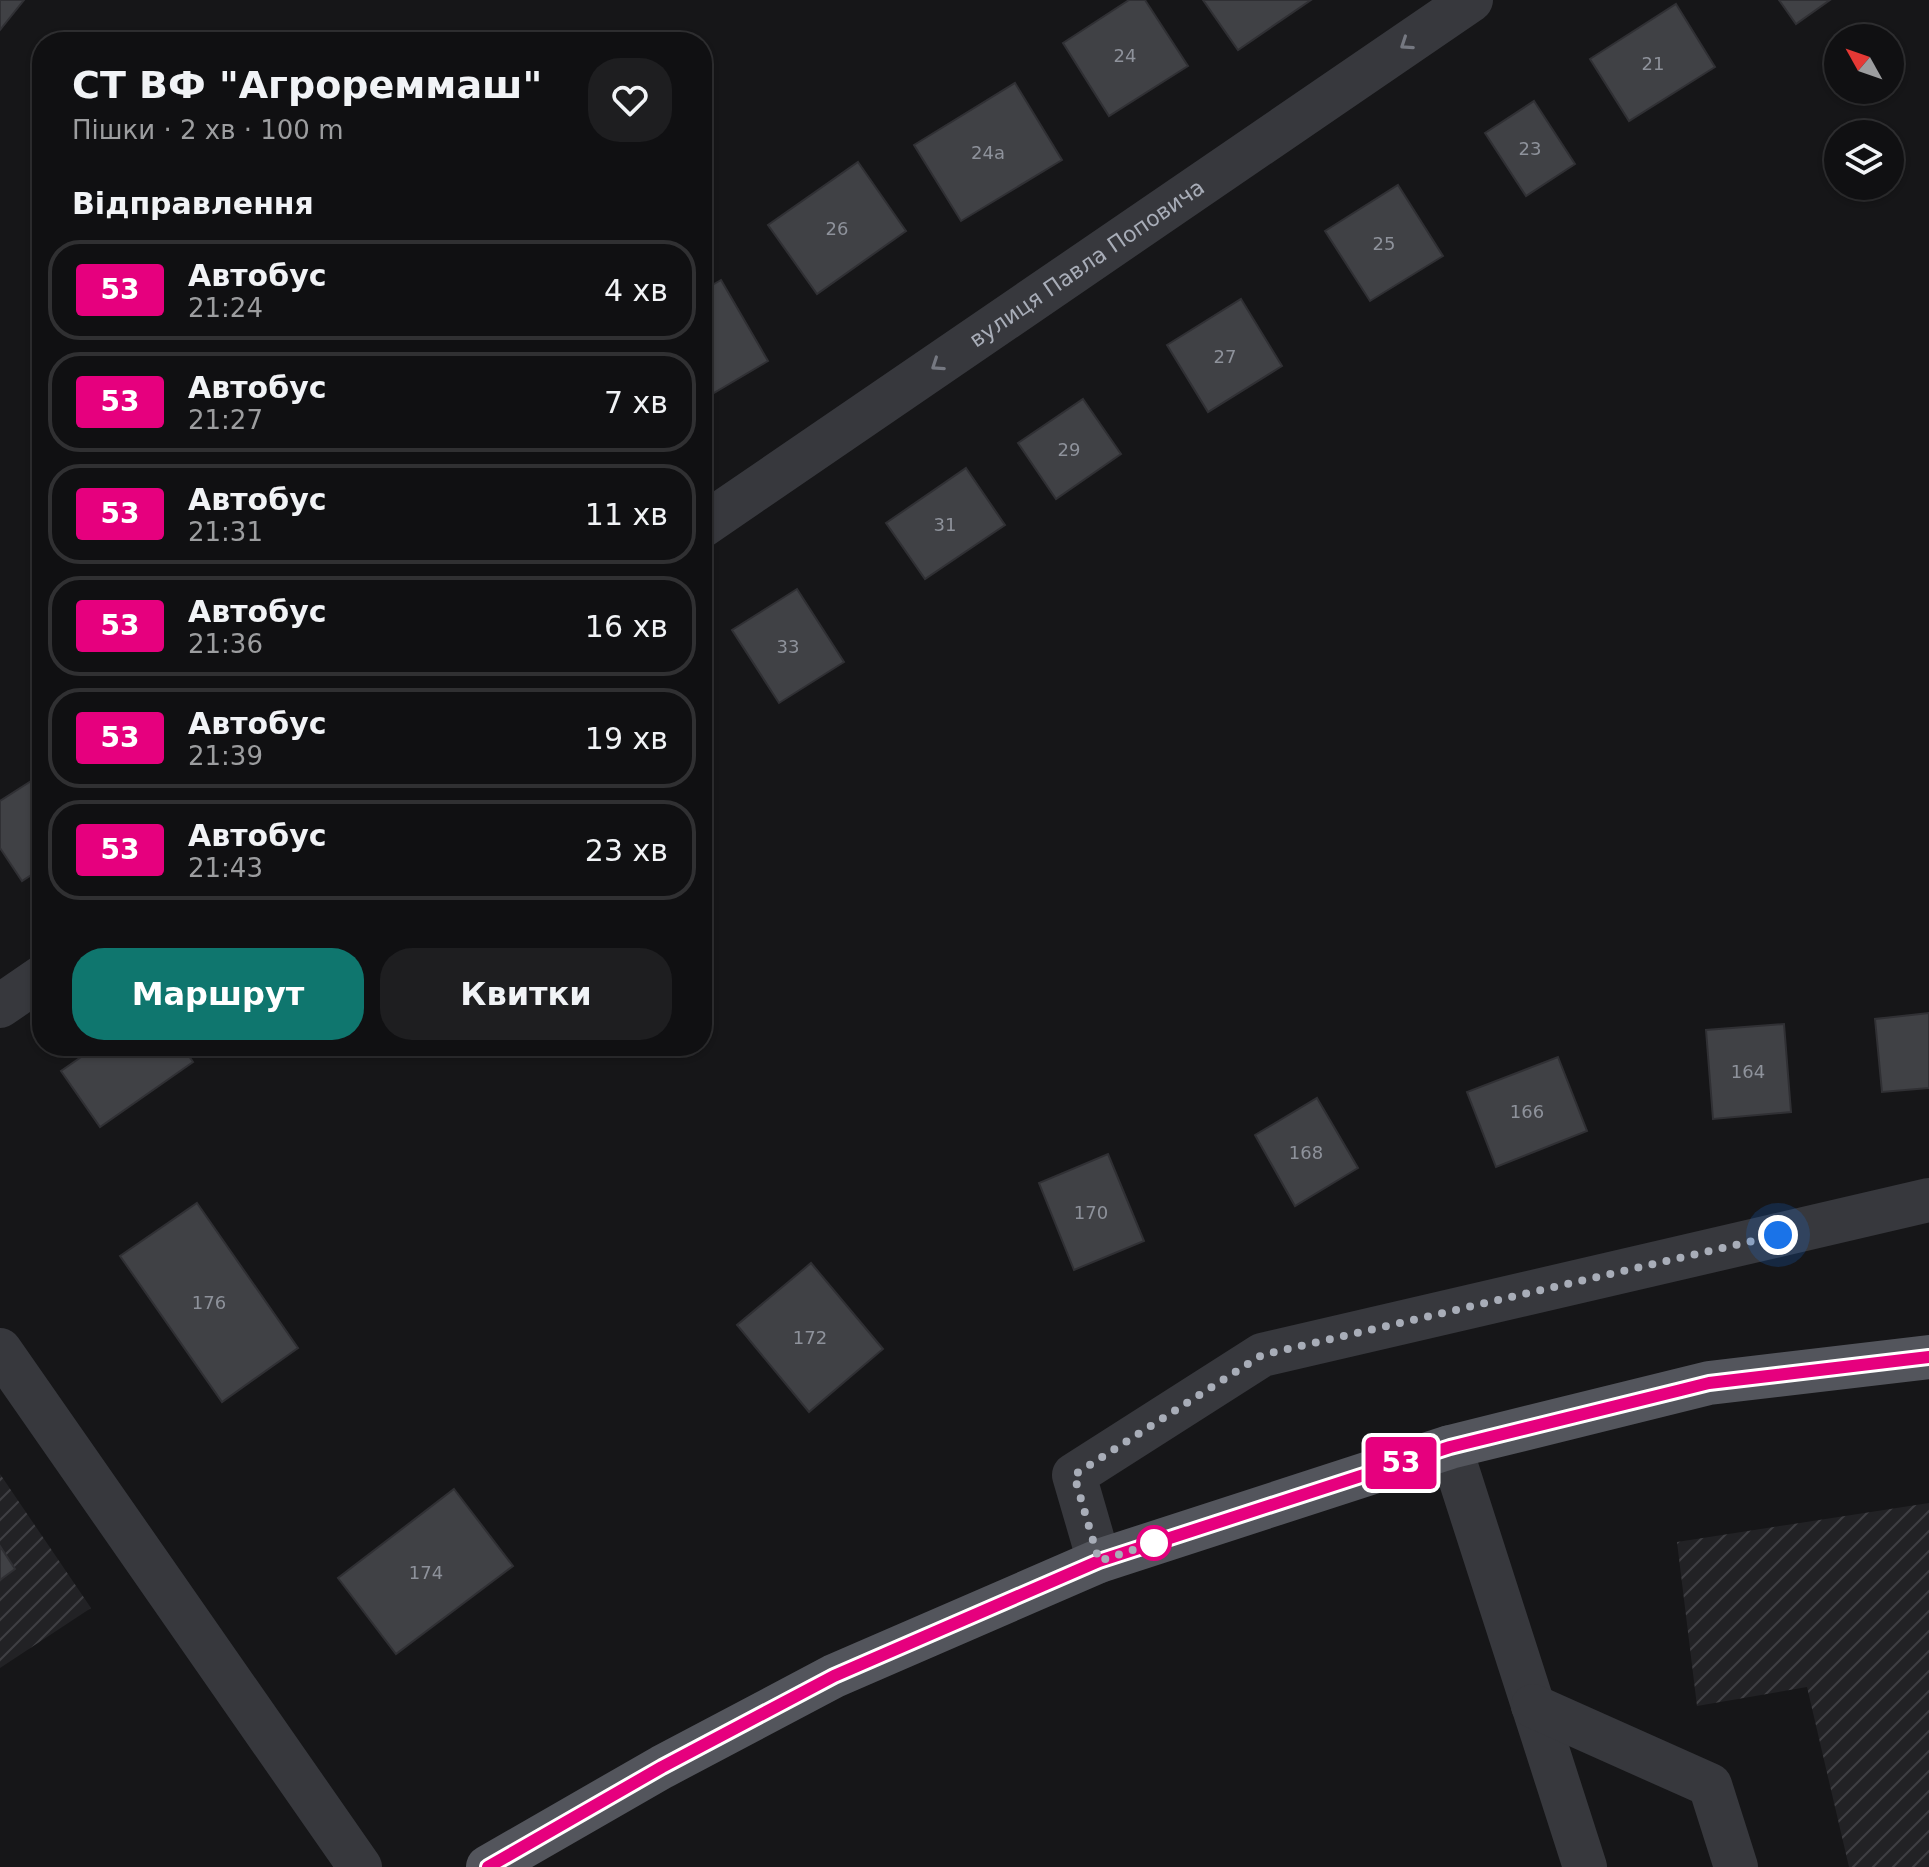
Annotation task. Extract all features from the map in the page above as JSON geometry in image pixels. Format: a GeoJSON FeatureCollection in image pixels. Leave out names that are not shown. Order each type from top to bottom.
{"type":"FeatureCollection","features":[{"type":"Feature","properties":{"kind":"main road"},"geometry":{"type":"LineString","coordinates":[[488,1867],[662,1767],[834,1676],[1099,1561],[1450,1447],[1709,1383],[1929,1357]]}},
{"type":"Feature","properties":{"kind":"street","name":"вулиця Павла Поповича"},"geometry":{"type":"LineString","coordinates":[[712,519],[1471,0]]}},
{"type":"Feature","properties":{"kind":"street"},"geometry":{"type":"LineString","coordinates":[[0,1006],[32,984]]}},
{"type":"Feature","properties":{"kind":"street"},"geometry":{"type":"LineString","coordinates":[[1099,1561],[1074,1475],[1262,1355],[1929,1200]]}},
{"type":"Feature","properties":{"kind":"street"},"geometry":{"type":"LineString","coordinates":[[0,1350],[360,1867]]}},
{"type":"Feature","properties":{"kind":"street"},"geometry":{"type":"LineString","coordinates":[[1450,1447],[1585,1867]]}},
{"type":"Feature","properties":{"kind":"street"},"geometry":{"type":"LineString","coordinates":[[1533,1706],[1710,1785],[1736,1867]]}},
{"type":"Feature","properties":{"kind":"shaded area"},"geometry":{"type":"Polygon","coordinates":[[[0,1474],[91,1608],[0,1668],[0,1474]]]}},
{"type":"Feature","properties":{"kind":"shaded area"},"geometry":{"type":"Polygon","coordinates":[[[1929,1503],[1929,1867],[1849,1867],[1807,1687],[1697,1706],[1677,1542],[1929,1503]]]}},
{"type":"Feature","properties":{"kind":"building"},"geometry":{"type":"Polygon","coordinates":[[[0,0],[24,0],[0,30],[0,0]]]}},
{"type":"Feature","properties":{"kind":"building"},"geometry":{"type":"Polygon","coordinates":[[[1129,0],[1145,0],[1188,66],[1109,116],[1063,43],[1129,0]]]}},
{"type":"Feature","properties":{"kind":"building"},"geometry":{"type":"Polygon","coordinates":[[[1203,0],[1311,0],[1238,50],[1203,0]]]}},
{"type":"Feature","properties":{"kind":"building"},"geometry":{"type":"Polygon","coordinates":[[[1779,0],[1830,0],[1796,24],[1779,0]]]}},
{"type":"Feature","properties":{"kind":"building"},"geometry":{"type":"Polygon","coordinates":[[[1676,4],[1715,67],[1629,121],[1590,59],[1676,4]]]}},
{"type":"Feature","properties":{"kind":"building"},"geometry":{"type":"Polygon","coordinates":[[[1015,83],[1062,160],[961,221],[914,145],[1015,83]]]}},
{"type":"Feature","properties":{"kind":"building"},"geometry":{"type":"Polygon","coordinates":[[[1534,101],[1575,164],[1526,196],[1485,133],[1534,101]]]}},
{"type":"Feature","properties":{"kind":"building"},"geometry":{"type":"Polygon","coordinates":[[[858,162],[906,231],[817,294],[768,225],[858,162]]]}},
{"type":"Feature","properties":{"kind":"building"},"geometry":{"type":"Polygon","coordinates":[[[1398,185],[1443,256],[1370,301],[1325,231],[1398,185]]]}},
{"type":"Feature","properties":{"kind":"building"},"geometry":{"type":"Polygon","coordinates":[[[721,280],[768,361],[712,394],[712,285],[721,280]]]}},
{"type":"Feature","properties":{"kind":"building"},"geometry":{"type":"Polygon","coordinates":[[[1241,299],[1282,366],[1208,412],[1167,345],[1241,299]]]}},
{"type":"Feature","properties":{"kind":"building"},"geometry":{"type":"Polygon","coordinates":[[[1083,399],[1121,454],[1056,499],[1018,443],[1083,399]]]}},
{"type":"Feature","properties":{"kind":"building"},"geometry":{"type":"Polygon","coordinates":[[[966,468],[1005,525],[925,579],[886,523],[966,468]]]}},
{"type":"Feature","properties":{"kind":"building"},"geometry":{"type":"Polygon","coordinates":[[[797,589],[844,662],[779,703],[732,630],[797,589]]]}},
{"type":"Feature","properties":{"kind":"building"},"geometry":{"type":"Polygon","coordinates":[[[32,780],[32,874],[22,881],[0,848],[0,801],[32,780]]]}},
{"type":"Feature","properties":{"kind":"building"},"geometry":{"type":"Polygon","coordinates":[[[1929,1013],[1929,1088],[1882,1092],[1875,1019],[1929,1013]]]}},
{"type":"Feature","properties":{"kind":"building"},"geometry":{"type":"Polygon","coordinates":[[[1784,1024],[1791,1112],[1713,1119],[1706,1030],[1784,1024]]]}},
{"type":"Feature","properties":{"kind":"building"},"geometry":{"type":"Polygon","coordinates":[[[83,1056],[189,1056],[193,1062],[100,1127],[61,1071],[83,1056]]]}},
{"type":"Feature","properties":{"kind":"building"},"geometry":{"type":"Polygon","coordinates":[[[1558,1057],[1587,1131],[1496,1167],[1467,1092],[1558,1057]]]}},
{"type":"Feature","properties":{"kind":"building"},"geometry":{"type":"Polygon","coordinates":[[[1317,1098],[1358,1168],[1295,1206],[1255,1135],[1317,1098]]]}},
{"type":"Feature","properties":{"kind":"building"},"geometry":{"type":"Polygon","coordinates":[[[1108,1154],[1144,1241],[1074,1270],[1039,1183],[1108,1154]]]}},
{"type":"Feature","properties":{"kind":"building"},"geometry":{"type":"Polygon","coordinates":[[[197,1203],[298,1348],[222,1402],[120,1256],[197,1203]]]}},
{"type":"Feature","properties":{"kind":"building"},"geometry":{"type":"Polygon","coordinates":[[[811,1263],[883,1349],[809,1412],[737,1325],[811,1263]]]}},
{"type":"Feature","properties":{"kind":"building"},"geometry":{"type":"Polygon","coordinates":[[[454,1489],[513,1566],[396,1654],[338,1578],[454,1489]]]}},
{"type":"Feature","properties":{"kind":"building"},"geometry":{"type":"Polygon","coordinates":[[[0,1546],[15,1569],[0,1580],[0,1546]]]}},
{"type":"Feature","properties":{"kind":"bus line","name":"53"},"geometry":{"type":"LineString","coordinates":[[488,1867],[662,1767],[834,1676],[1099,1561],[1450,1447],[1709,1383],[1929,1357]]}},
{"type":"Feature","properties":{"kind":"route"},"geometry":{"type":"LineString","coordinates":[[1154,1543],[1157,1542],[1099,1561],[1074,1475],[1262,1355],[1778,1235]]}}]}
